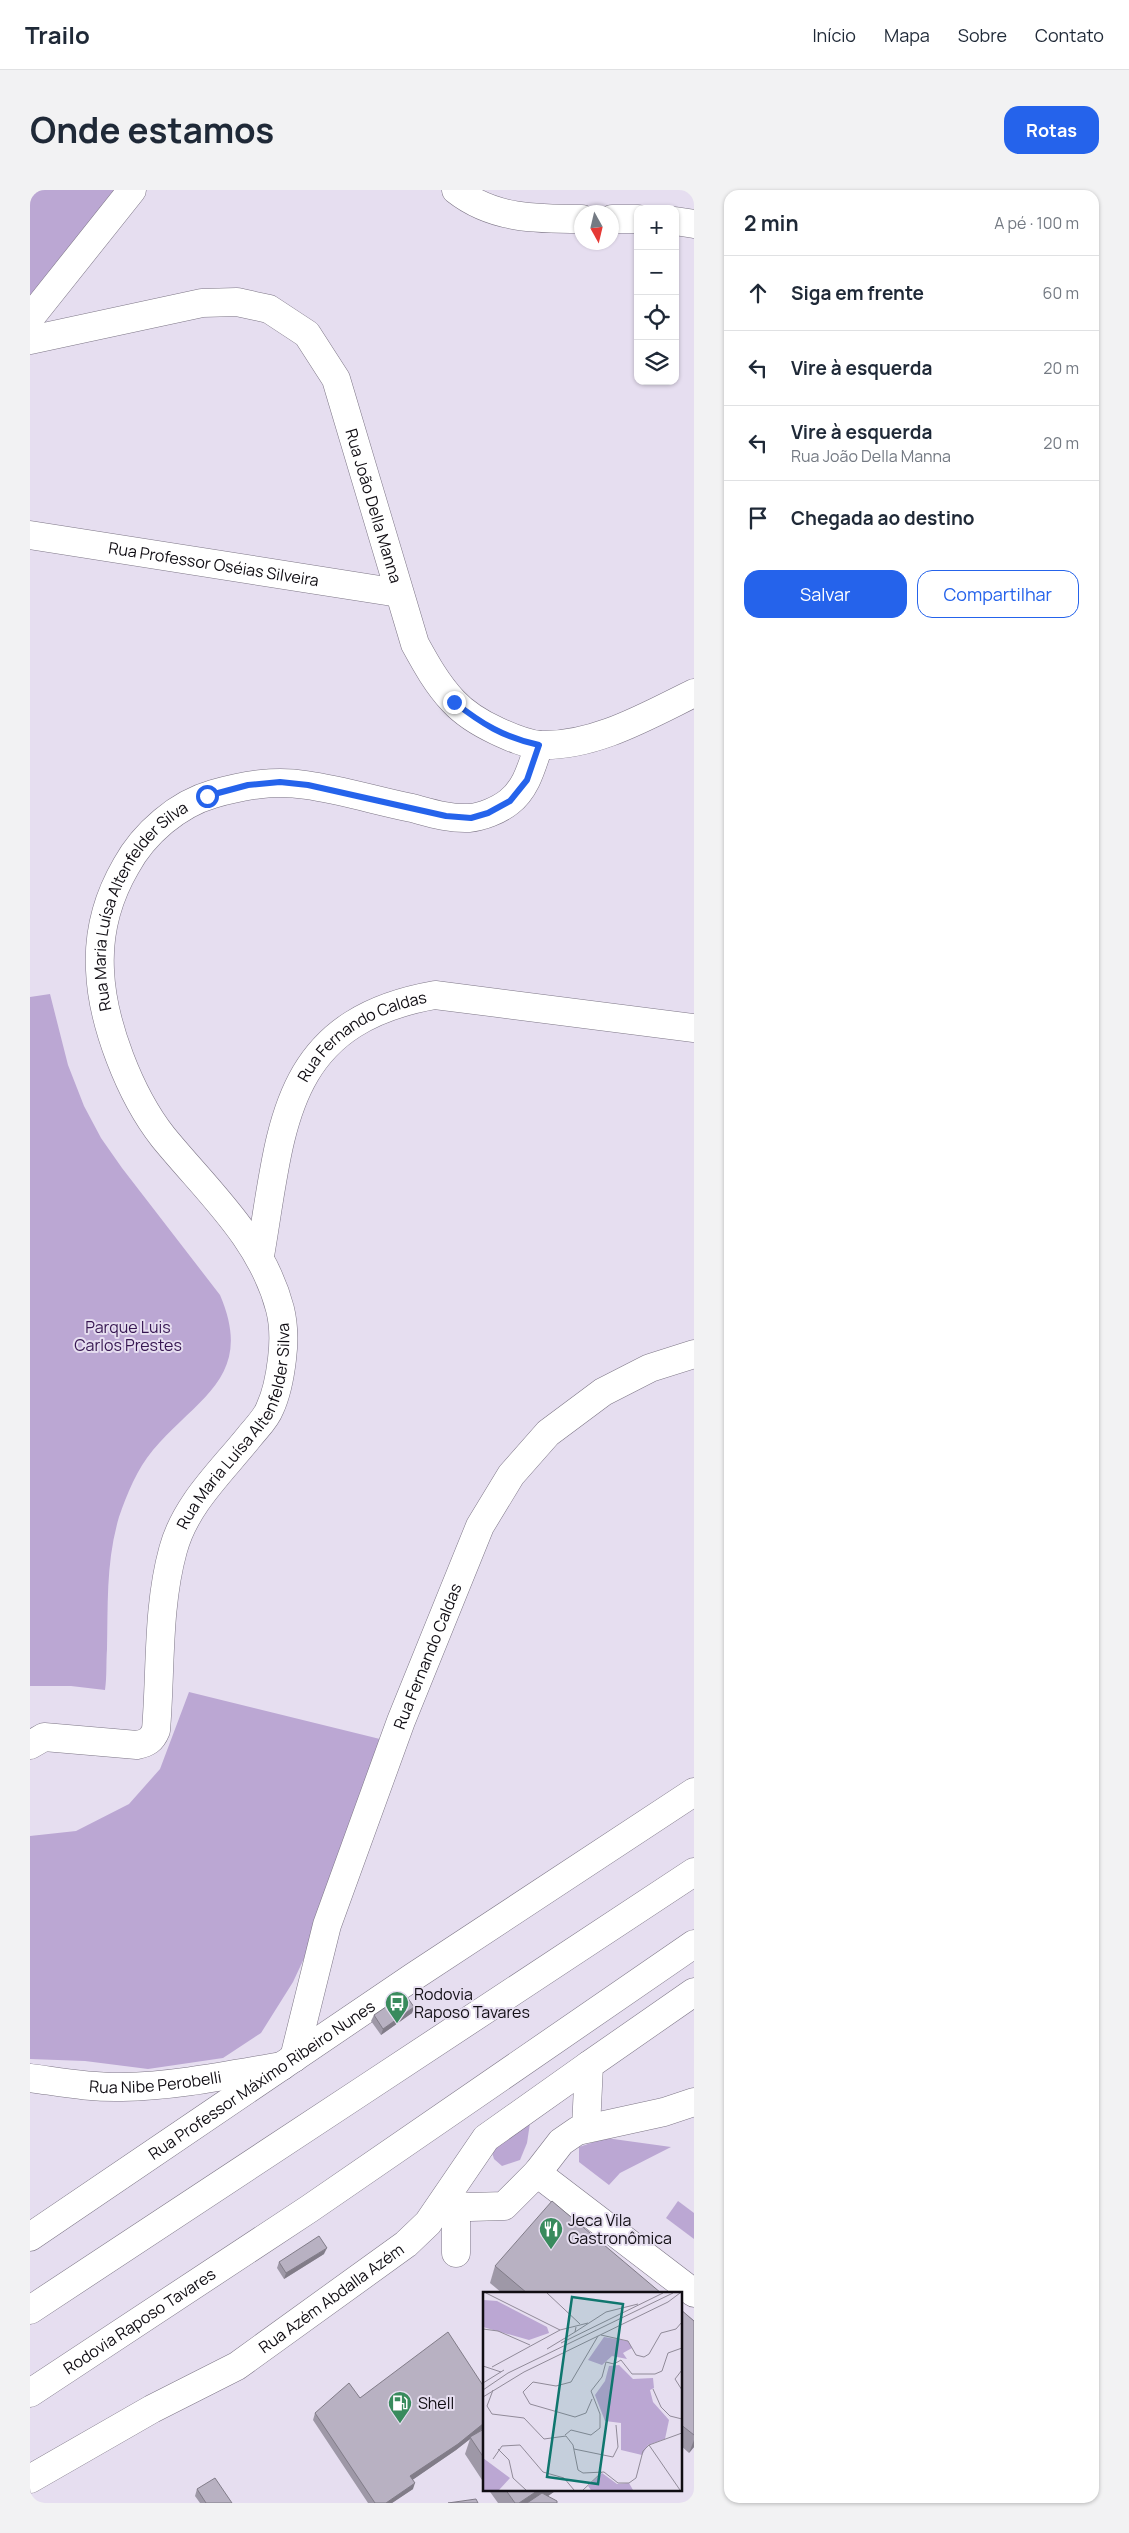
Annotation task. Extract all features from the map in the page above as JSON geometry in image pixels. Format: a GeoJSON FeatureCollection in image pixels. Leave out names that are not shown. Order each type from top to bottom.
{"type":"FeatureCollection","features":[{"type":"Feature","properties":{"kind":"main road"},"geometry":{"type":"LineString","coordinates":[[30,318],[132,190]]}},
{"type":"Feature","properties":{"kind":"main road"},"geometry":{"type":"LineString","coordinates":[[456,190],[471,202],[501,214],[538,218],[574,219]]}},
{"type":"Feature","properties":{"kind":"main road"},"geometry":{"type":"LineString","coordinates":[[619,219],[634,220]]}},
{"type":"Feature","properties":{"kind":"main road"},"geometry":{"type":"LineString","coordinates":[[679,222],[694,224]]}},
{"type":"Feature","properties":{"kind":"main road","name":"Rua João Della Manna"},"geometry":{"type":"LineString","coordinates":[[30,340],[202,303],[237,302],[270,309],[307,334],[336,379],[415,644],[432,673],[454,702],[485,726],[516,740],[539,745],[568,743],[600,735],[635,721],[694,692]]}},
{"type":"Feature","properties":{"kind":"main road","name":"Rua Professor Oséias Silveira"},"geometry":{"type":"LineString","coordinates":[[30,535],[398,592]]}},
{"type":"Feature","properties":{"kind":"main road","name":"Rua Maria Luísa Altenfelder Silva"},"geometry":{"type":"LineString","coordinates":[[30,1745],[44,1737],[137,1745],[146,1744],[153,1738],[156,1730],[165,1587],[173,1549],[185,1518],[199,1496],[269,1411],[280,1379],[284,1344],[281,1312],[270,1276],[260,1256],[236,1223],[160,1133],[126,1076],[108,1019],[100,970],[102,931],[110,897],[128,862],[157,827],[178,809],[207,796],[248,785],[280,782],[308,785],[446,816],[471,818],[488,813],[510,801],[527,780],[539,745]]}},
{"type":"Feature","properties":{"kind":"main road","name":"Rua Fernando Caldas"},"geometry":{"type":"LineString","coordinates":[[260,1256],[283,1127],[296,1089],[314,1060],[338,1036],[371,1013],[403,1001],[435,995],[694,1028]]}},
{"type":"Feature","properties":{"kind":"main road","name":"Rua Fernando Caldas"},"geometry":{"type":"LineString","coordinates":[[288,2062],[327,1925],[401,1721],[480,1526],[511,1475],[548,1433],[603,1392],[650,1368],[694,1354]]}},
{"type":"Feature","properties":{"kind":"main road","name":"Rua Professor Máximo Ribeiro Nunes"},"geometry":{"type":"LineString","coordinates":[[30,2237],[413,1977],[694,1792]]}},
{"type":"Feature","properties":{"kind":"main road"},"geometry":{"type":"LineString","coordinates":[[30,2310],[273,2152],[437,2040],[694,1872]]}},
{"type":"Feature","properties":{"kind":"main road","name":"Rodovia Raposo Tavares"},"geometry":{"type":"LineString","coordinates":[[30,2393],[317,2203],[694,1944]]}},
{"type":"Feature","properties":{"kind":"main road","name":"Rua Azém Abdalla Azém"},"geometry":{"type":"LineString","coordinates":[[30,2479],[152,2409],[237,2366],[406,2244],[428,2224],[486,2138],[694,1992]]}},
{"type":"Feature","properties":{"kind":"main road","name":"Rua Nibe Perobelli"},"geometry":{"type":"LineString","coordinates":[[30,2078],[85,2086],[122,2087],[188,2082],[288,2062]]}},
{"type":"Feature","properties":{"kind":"main road"},"geometry":{"type":"LineString","coordinates":[[586,2128],[589,2064]]}},
{"type":"Feature","properties":{"kind":"main road"},"geometry":{"type":"LineString","coordinates":[[442,2204],[470,2207],[504,2206],[537,2172],[561,2142],[586,2128],[664,2112],[694,2102]]}},
{"type":"Feature","properties":{"kind":"main road"},"geometry":{"type":"LineString","coordinates":[[537,2172],[694,2293]]}},
{"type":"Feature","properties":{"kind":"main road"},"geometry":{"type":"LineString","coordinates":[[442,2204],[456,2220],[456,2253]]}},
{"type":"Feature","properties":{"kind":"green space"},"geometry":{"type":"Polygon","coordinates":[[[30,190],[122,190],[30,309],[30,190]]]}},
{"type":"Feature","properties":{"kind":"green space","name":"Parque Luis Carlos Prestes"},"geometry":{"type":"Polygon","coordinates":[[[50,994],[68,1065],[84,1106],[101,1138],[122,1168],[220,1295],[229,1323],[231,1346],[226,1366],[217,1383],[147,1457],[125,1500],[115,1533],[110,1566],[105,1690],[71,1686],[30,1686],[30,997],[50,994]]]}},
{"type":"Feature","properties":{"kind":"green space"},"geometry":{"type":"Polygon","coordinates":[[[189,1692],[384,1740],[342,1877],[293,1982],[261,2033],[223,2058],[148,2069],[85,2061],[30,2059],[30,1836],[76,1831],[129,1804],[160,1769],[189,1692]]]}},
{"type":"Feature","properties":{"kind":"green space"},"geometry":{"type":"Polygon","coordinates":[[[530,2123],[527,2143],[520,2160],[502,2166],[494,2159],[489,2143],[530,2123]]]}},
{"type":"Feature","properties":{"kind":"green space"},"geometry":{"type":"Polygon","coordinates":[[[606,2138],[671,2147],[620,2173],[609,2185],[579,2162],[579,2147],[606,2138]]]}},
{"type":"Feature","properties":{"kind":"green space"},"geometry":{"type":"Polygon","coordinates":[[[678,2201],[694,2213],[694,2239],[666,2218],[678,2201]]]}},
{"type":"Feature","properties":{"kind":"building"},"geometry":{"type":"Polygon","coordinates":[[[405,1994],[414,2007],[383,2029],[374,2015],[405,1994]]]}},
{"type":"Feature","properties":{"kind":"building","name":"Jeca Vila Gastronômica"},"geometry":{"type":"Polygon","coordinates":[[[552,2201],[660,2292],[526,2292],[495,2266],[552,2201]]]}},
{"type":"Feature","properties":{"kind":"building"},"geometry":{"type":"Polygon","coordinates":[[[319,2236],[327,2248],[286,2273],[279,2262],[319,2236]]]}},
{"type":"Feature","properties":{"kind":"building"},"geometry":{"type":"Polygon","coordinates":[[[682,2311],[694,2321],[694,2435],[682,2426],[682,2311]]]}},
{"type":"Feature","properties":{"kind":"building","name":"Shell"},"geometry":{"type":"Polygon","coordinates":[[[448,2332],[483,2385],[483,2424],[458,2444],[410,2476],[415,2483],[386,2503],[375,2503],[315,2413],[349,2383],[360,2398],[448,2332]]]}},
{"type":"Feature","properties":{"kind":"building"},"geometry":{"type":"Polygon","coordinates":[[[483,2430],[483,2456],[470,2437],[483,2430]]]}},
{"type":"Feature","properties":{"kind":"building"},"geometry":{"type":"Polygon","coordinates":[[[215,2478],[232,2503],[206,2503],[197,2489],[215,2478]]]}},
{"type":"Feature","properties":{"kind":"building"},"geometry":{"type":"Polygon","coordinates":[[[506,2490],[538,2490],[519,2503],[515,2503],[506,2490]]]}},
{"type":"Feature","properties":{"kind":"building"},"geometry":{"type":"Polygon","coordinates":[[[542,2493],[557,2501],[557,2503],[527,2503],[542,2493]]]}},
{"type":"Feature","properties":{"kind":"building"},"geometry":{"type":"Polygon","coordinates":[[[476,2499],[478,2503],[448,2503],[476,2499]]]}},
{"type":"Feature","properties":{"kind":"place","name":"Rodovia Raposo Tavares"},"geometry":{"type":"Point","coordinates":[397,2024]}},
{"type":"Feature","properties":{"kind":"place","name":"Jeca Vila Gastronômica"},"geometry":{"type":"Point","coordinates":[551,2250]}},
{"type":"Feature","properties":{"kind":"place","name":"Shell"},"geometry":{"type":"Point","coordinates":[400,2424]}},
{"type":"Feature","properties":{"kind":"route"},"geometry":{"type":"LineString","coordinates":[[207,796],[248,785],[280,782],[308,785],[446,816],[471,818],[488,813],[510,801],[527,780],[539,745],[516,740],[485,726],[454,702]]}}]}
